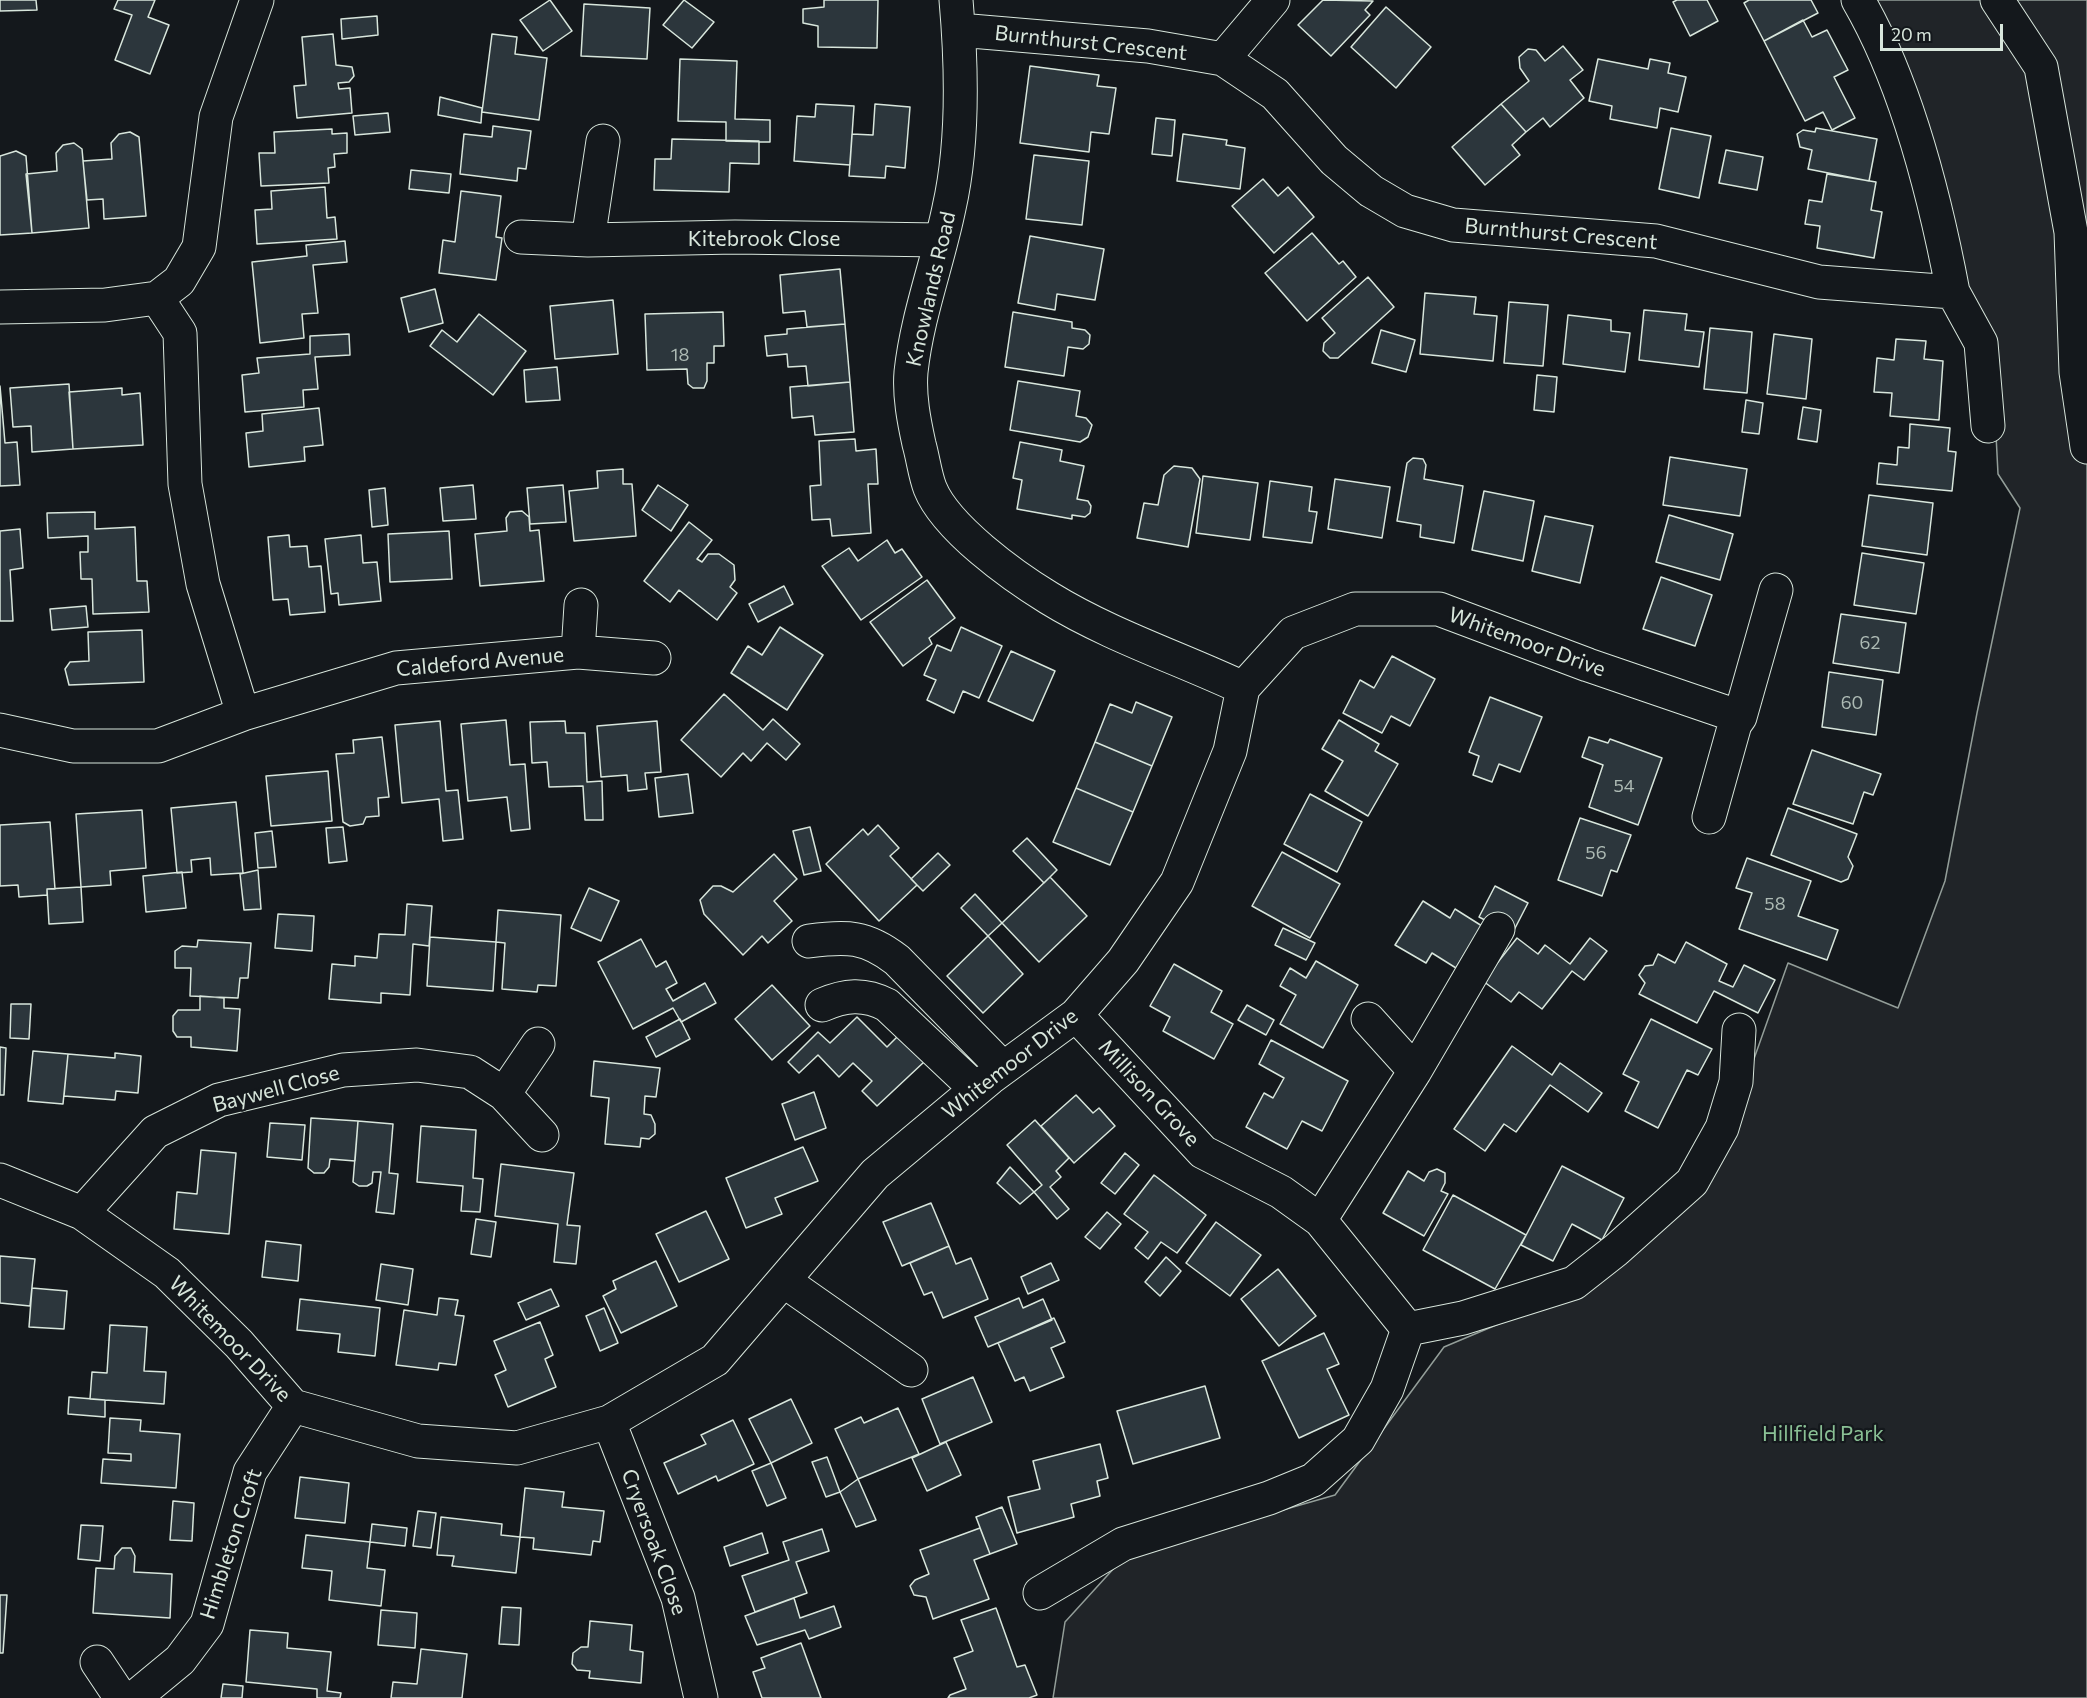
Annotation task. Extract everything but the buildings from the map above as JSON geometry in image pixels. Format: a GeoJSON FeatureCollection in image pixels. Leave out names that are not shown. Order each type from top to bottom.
{"type":"FeatureCollection","features":[{"type":"Feature","properties":{"kind":"street"},"geometry":{"type":"LineString","coordinates":[[0,307],[105,305],[157,298],[179,281],[199,247],[216,117],[257,0]]}},
{"type":"Feature","properties":{"kind":"street"},"geometry":{"type":"LineString","coordinates":[[1223,59],[1273,0]]}},
{"type":"Feature","properties":{"kind":"street"},"geometry":{"type":"LineString","coordinates":[[1858,0],[1876,30],[1910,122],[1940,223],[1953,292],[1981,343],[1988,426]]}},
{"type":"Feature","properties":{"kind":"street"},"geometry":{"type":"LineString","coordinates":[[1997,0],[2041,67],[2071,232],[2076,372],[2087,447]]}},
{"type":"Feature","properties":{"kind":"street","name":"Burnthurst Crescent"},"geometry":{"type":"LineString","coordinates":[[958,15],[1223,59],[1275,94],[1334,160],[1371,191],[1405,211],[1453,225],[1656,241],[1819,282],[1953,292]]}},
{"type":"Feature","properties":{"kind":"street","name":"Knowlands Road"},"geometry":{"type":"LineString","coordinates":[[958,15],[958,157],[949,210],[940,240],[911,373],[913,417],[930,489],[951,519],[995,561],[1050,598],[1129,639],[1243,688]]}},
{"type":"Feature","properties":{"kind":"street"},"geometry":{"type":"LineString","coordinates":[[588,240],[603,141]]}},
{"type":"Feature","properties":{"kind":"street","name":"Kitebrook Close"},"geometry":{"type":"LineString","coordinates":[[521,237],[588,240],[735,237],[940,240]]}},
{"type":"Feature","properties":{"kind":"street"},"geometry":{"type":"LineString","coordinates":[[157,298],[180,333],[185,484],[203,584],[243,714]]}},
{"type":"Feature","properties":{"kind":"street"},"geometry":{"type":"LineString","coordinates":[[1709,817],[1776,590]]}},
{"type":"Feature","properties":{"kind":"street","name":"Caldeford Avenue"},"geometry":{"type":"LineString","coordinates":[[578,652],[581,606]]}},
{"type":"Feature","properties":{"kind":"street","name":"Whitemoor Drive"},"geometry":{"type":"LineString","coordinates":[[0,1180],[82,1213],[167,1273],[239,1344],[292,1406],[418,1441],[517,1448],[609,1422],[715,1360],[875,1174],[976,1089],[1076,1015],[1123,961],[1177,882],[1230,751],[1243,688],[1293,633],[1355,609],[1439,609],[1588,665],[1740,717]]}},
{"type":"Feature","properties":{"kind":"street","name":"Caldeford Avenue"},"geometry":{"type":"LineString","coordinates":[[0,730],[73,746],[158,746],[243,714],[396,668],[578,652],[654,658]]}},
{"type":"Feature","properties":{"kind":"street"},"geometry":{"type":"LineString","coordinates":[[1320,1220],[1415,1071],[1498,929]]}},
{"type":"Feature","properties":{"kind":"street"},"geometry":{"type":"LineString","coordinates":[[808,941],[840,937],[879,946],[897,960],[1003,1068]]}},
{"type":"Feature","properties":{"kind":"street"},"geometry":{"type":"LineString","coordinates":[[822,1005],[840,997],[872,997],[886,1005],[976,1089]]}},
{"type":"Feature","properties":{"kind":"street","name":"Millison Grove"},"geometry":{"type":"LineString","coordinates":[[1076,1015],[1203,1152],[1281,1192],[1320,1220],[1408,1329]]}},
{"type":"Feature","properties":{"kind":"street"},"geometry":{"type":"LineString","coordinates":[[1368,1019],[1415,1071]]}},
{"type":"Feature","properties":{"kind":"street"},"geometry":{"type":"LineString","coordinates":[[1040,1593],[1123,1544],[1269,1498],[1313,1480],[1358,1440],[1387,1389],[1408,1329],[1463,1318],[1574,1283],[1616,1250],[1692,1182],[1722,1128],[1737,1082],[1739,1030]]}},
{"type":"Feature","properties":{"kind":"street"},"geometry":{"type":"LineString","coordinates":[[504,1094],[538,1044]]}},
{"type":"Feature","properties":{"kind":"street","name":"Baywell Close"},"geometry":{"type":"LineString","coordinates":[[82,1213],[155,1132],[219,1100],[343,1070],[417,1065],[470,1072],[504,1094],[542,1135]]}},
{"type":"Feature","properties":{"kind":"street"},"geometry":{"type":"LineString","coordinates":[[784,1281],[911,1370]]}},
{"type":"Feature","properties":{"kind":"street","name":"Himbleton Croft"},"geometry":{"type":"LineString","coordinates":[[134,1698],[180,1660],[207,1624],[250,1472],[292,1406]]}},
{"type":"Feature","properties":{"kind":"street","name":"Cryersoak Close"},"geometry":{"type":"LineString","coordinates":[[609,1422],[678,1598],[700,1698]]}},
{"type":"Feature","properties":{"kind":"street"},"geometry":{"type":"LineString","coordinates":[[97,1662],[121,1698]]}},
{"type":"Feature","properties":{"kind":"green space","name":"Hillfield Park"},"geometry":{"type":"Polygon","coordinates":[[[1871,0],[2087,0],[2087,1698],[1053,1698],[1065,1622],[1126,1555],[1335,1495],[1444,1347],[1603,1280],[1717,1163],[1788,963],[1898,1008],[1945,881],[2020,508],[1998,474],[1991,336],[1968,287],[1871,0]]]}}]}
